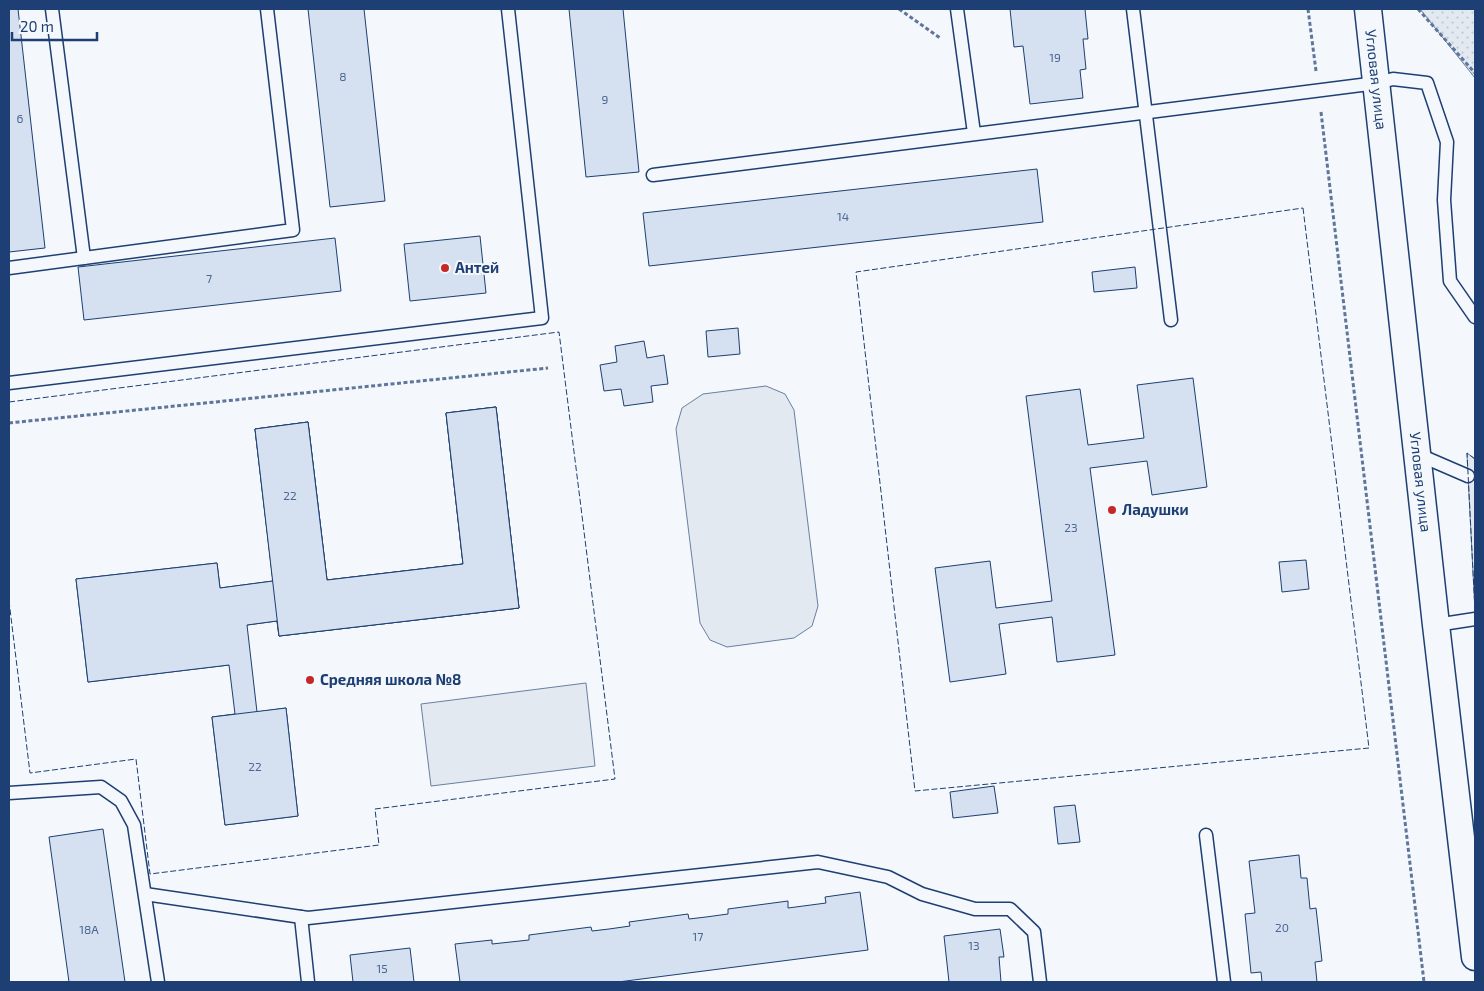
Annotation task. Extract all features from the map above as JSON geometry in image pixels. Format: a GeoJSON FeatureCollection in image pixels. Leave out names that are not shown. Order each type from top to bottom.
{"type":"FeatureCollection","features":[{"type":"Feature","properties":{"kind":"street","name":"Угловая улица"},"geometry":{"type":"LineString","coordinates":[[1368,9],[1436,626],[1474,943]]}},
{"type":"Feature","properties":{"kind":"lane"},"geometry":{"type":"LineString","coordinates":[[52,9],[84,258]]}},
{"type":"Feature","properties":{"kind":"lane"},"geometry":{"type":"LineString","coordinates":[[9,268],[293,230],[267,9]]}},
{"type":"Feature","properties":{"kind":"lane"},"geometry":{"type":"LineString","coordinates":[[9,383],[542,318],[508,9]]}},
{"type":"Feature","properties":{"kind":"lane"},"geometry":{"type":"LineString","coordinates":[[957,9],[974,133]]}},
{"type":"Feature","properties":{"kind":"lane"},"geometry":{"type":"LineString","coordinates":[[1133,9],[1171,320]]}},
{"type":"Feature","properties":{"kind":"lane"},"geometry":{"type":"LineString","coordinates":[[653,175],[1318,91],[1393,79],[1427,83],[1447,142],[1444,200],[1450,281],[1475,317]]}},
{"type":"Feature","properties":{"kind":"lane"},"geometry":{"type":"LineString","coordinates":[[1417,454],[1468,476]]}},
{"type":"Feature","properties":{"kind":"lane"},"geometry":{"type":"LineString","coordinates":[[1436,626],[1475,619]]}},
{"type":"Feature","properties":{"kind":"lane"},"geometry":{"type":"LineString","coordinates":[[9,793],[101,787],[121,801],[134,825],[158,982]]}},
{"type":"Feature","properties":{"kind":"lane"},"geometry":{"type":"LineString","coordinates":[[1206,835],[1224,982]]}},
{"type":"Feature","properties":{"kind":"lane"},"geometry":{"type":"LineString","coordinates":[[145,894],[301,917],[818,862],[888,877],[922,894],[975,909],[1010,909],[1034,932],[1040,982]]}},
{"type":"Feature","properties":{"kind":"lane"},"geometry":{"type":"LineString","coordinates":[[301,917],[308,982]]}},
{"type":"Feature","properties":{"kind":"path"},"geometry":{"type":"LineString","coordinates":[[898,9],[963,54]]}},
{"type":"Feature","properties":{"kind":"path"},"geometry":{"type":"LineString","coordinates":[[1308,9],[1424,982]]}},
{"type":"Feature","properties":{"kind":"path"},"geometry":{"type":"LineString","coordinates":[[1418,9],[1475,73]]}},
{"type":"Feature","properties":{"kind":"path"},"geometry":{"type":"LineString","coordinates":[[9,423],[548,368]]}},
{"type":"Feature","properties":{"kind":"shaded area"},"geometry":{"type":"Polygon","coordinates":[[[1420,9],[1475,9],[1475,78],[1420,9]]]}},
{"type":"Feature","properties":{"kind":"shaded area"},"geometry":{"type":"Polygon","coordinates":[[[766,386],[785,394],[794,410],[818,606],[812,626],[794,638],[727,647],[710,640],[700,623],[676,429],[682,408],[703,394],[766,386]]]}},
{"type":"Feature","properties":{"kind":"shaded area"},"geometry":{"type":"Polygon","coordinates":[[[1467,453],[1475,459],[1475,611],[1468,476],[1467,453]]]}},
{"type":"Feature","properties":{"kind":"shaded area"},"geometry":{"type":"Polygon","coordinates":[[[586,683],[595,766],[431,786],[421,704],[586,683]]]}},
{"type":"Feature","properties":{"kind":"building"},"geometry":{"type":"Polygon","coordinates":[[[9,9],[18,9],[45,248],[9,252],[9,9]]]}},
{"type":"Feature","properties":{"kind":"building"},"geometry":{"type":"Polygon","coordinates":[[[308,9],[364,9],[385,201],[330,207],[308,9]]]}},
{"type":"Feature","properties":{"kind":"building"},"geometry":{"type":"Polygon","coordinates":[[[569,9],[623,9],[639,172],[586,177],[569,9]]]}},
{"type":"Feature","properties":{"kind":"building"},"geometry":{"type":"Polygon","coordinates":[[[1010,9],[1085,9],[1088,39],[1083,39],[1086,69],[1080,70],[1083,98],[1030,104],[1023,46],[1014,47],[1010,9]]]}},
{"type":"Feature","properties":{"kind":"building"},"geometry":{"type":"Polygon","coordinates":[[[1037,169],[1043,222],[649,266],[643,213],[1037,169]]]}},
{"type":"Feature","properties":{"kind":"building","name":"Антей"},"geometry":{"type":"Polygon","coordinates":[[[480,236],[486,293],[410,301],[404,244],[480,236]]]}},
{"type":"Feature","properties":{"kind":"building"},"geometry":{"type":"Polygon","coordinates":[[[335,238],[341,291],[84,320],[78,267],[335,238]]]}},
{"type":"Feature","properties":{"kind":"building"},"geometry":{"type":"Polygon","coordinates":[[[1135,267],[1137,288],[1094,292],[1092,272],[1135,267]]]}},
{"type":"Feature","properties":{"kind":"building"},"geometry":{"type":"Polygon","coordinates":[[[738,328],[740,354],[708,357],[706,331],[738,328]]]}},
{"type":"Feature","properties":{"kind":"building"},"geometry":{"type":"Polygon","coordinates":[[[644,341],[647,358],[664,355],[668,384],[651,386],[653,402],[624,406],[621,389],[604,391],[600,365],[617,362],[615,346],[644,341]]]}},
{"type":"Feature","properties":{"kind":"building"},"geometry":{"type":"Polygon","coordinates":[[[1193,378],[1207,487],[1152,495],[1147,461],[1090,468],[1115,655],[1057,662],[1052,617],[999,624],[1006,674],[950,682],[935,568],[990,561],[996,608],[1052,601],[1026,396],[1080,389],[1088,445],[1144,438],[1137,385],[1193,378]]]}},
{"type":"Feature","properties":{"kind":"building"},"geometry":{"type":"Polygon","coordinates":[[[496,407],[519,608],[279,636],[277,621],[225,628],[229,665],[88,682],[76,579],[217,563],[220,588],[273,581],[255,429],[308,422],[327,580],[463,564],[446,413],[496,407]]]}},
{"type":"Feature","properties":{"kind":"building"},"geometry":{"type":"Polygon","coordinates":[[[496,407],[519,608],[279,636],[277,621],[247,625],[257,712],[286,708],[298,816],[225,825],[212,717],[235,714],[229,665],[88,682],[76,579],[217,563],[220,588],[273,581],[255,429],[308,422],[327,580],[463,564],[446,413],[496,407]]]}},
{"type":"Feature","properties":{"kind":"building"},"geometry":{"type":"Polygon","coordinates":[[[496,407],[519,608],[279,636],[255,429],[308,422],[327,580],[463,564],[446,413],[496,407]]]}},
{"type":"Feature","properties":{"kind":"building"},"geometry":{"type":"Polygon","coordinates":[[[1306,560],[1309,589],[1282,592],[1279,562],[1306,560]]]}},
{"type":"Feature","properties":{"kind":"building"},"geometry":{"type":"Polygon","coordinates":[[[286,708],[298,816],[225,825],[212,717],[286,708]]]}},
{"type":"Feature","properties":{"kind":"building"},"geometry":{"type":"Polygon","coordinates":[[[994,786],[998,813],[953,818],[950,792],[994,786]]]}},
{"type":"Feature","properties":{"kind":"building"},"geometry":{"type":"Polygon","coordinates":[[[1075,805],[1080,842],[1058,844],[1054,807],[1075,805]]]}},
{"type":"Feature","properties":{"kind":"building"},"geometry":{"type":"Polygon","coordinates":[[[103,829],[125,982],[69,982],[49,837],[103,829]]]}},
{"type":"Feature","properties":{"kind":"building"},"geometry":{"type":"Polygon","coordinates":[[[1299,855],[1301,878],[1307,878],[1310,909],[1316,908],[1322,961],[1315,962],[1317,982],[1262,982],[1261,972],[1251,973],[1245,914],[1255,913],[1249,861],[1299,855]]]}},
{"type":"Feature","properties":{"kind":"building"},"geometry":{"type":"Polygon","coordinates":[[[860,892],[868,950],[618,982],[460,982],[455,944],[492,940],[492,944],[529,940],[529,935],[591,927],[592,931],[609,929],[630,926],[629,922],[688,914],[689,919],[706,917],[728,914],[728,909],[788,901],[788,908],[826,903],[825,897],[860,892]]]}},
{"type":"Feature","properties":{"kind":"building"},"geometry":{"type":"Polygon","coordinates":[[[1000,929],[1004,957],[999,957],[1001,982],[949,982],[944,936],[1000,929]]]}},
{"type":"Feature","properties":{"kind":"building"},"geometry":{"type":"Polygon","coordinates":[[[410,948],[414,982],[353,982],[350,955],[410,948]]]}},
{"type":"Feature","properties":{"kind":"fence"},"geometry":{"type":"LineString","coordinates":[[1303,208],[1369,748],[915,791],[856,272],[1303,208]]}},
{"type":"Feature","properties":{"kind":"fence"},"geometry":{"type":"LineString","coordinates":[[9,402],[559,332],[615,779],[375,809],[379,845],[150,874],[136,759],[30,773],[9,601]]}},
{"type":"Feature","properties":{"kind":"fence"},"geometry":{"type":"LineString","coordinates":[[1475,459],[1467,453],[1475,611]]}},
{"type":"Feature","properties":{"kind":"place","name":"Антей"},"geometry":{"type":"Point","coordinates":[445,268]}},
{"type":"Feature","properties":{"kind":"place","name":"Ладушки"},"geometry":{"type":"Point","coordinates":[1112,510]}},
{"type":"Feature","properties":{"kind":"place","name":"Средняя школа №8"},"geometry":{"type":"Point","coordinates":[310,680]}}]}
